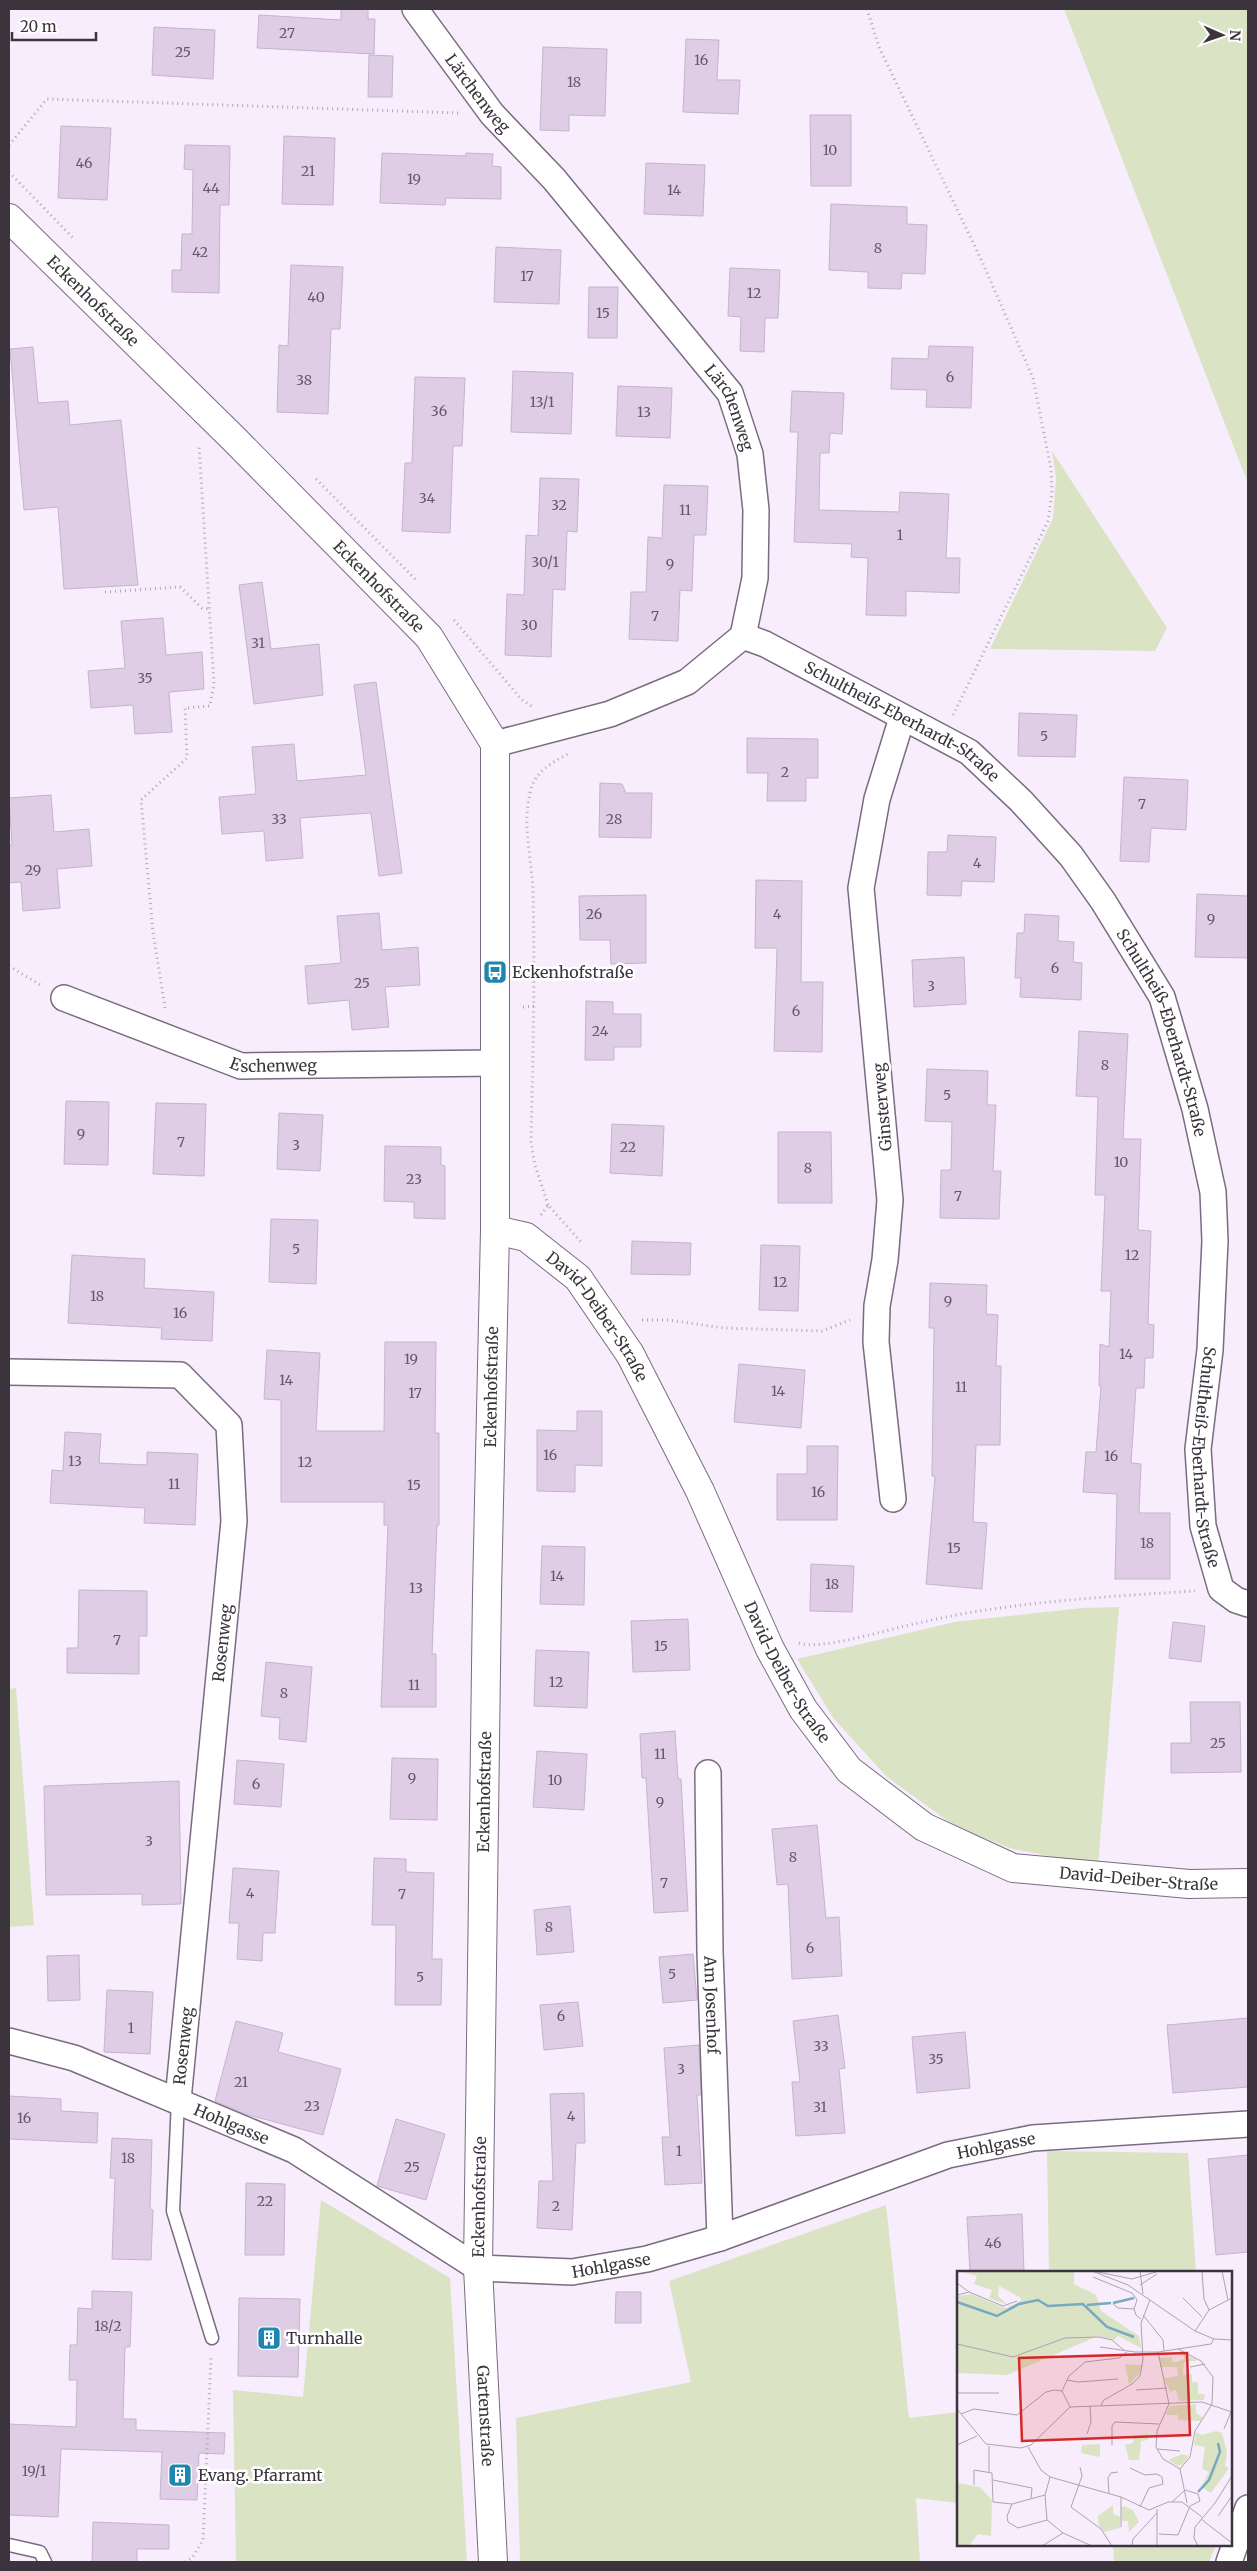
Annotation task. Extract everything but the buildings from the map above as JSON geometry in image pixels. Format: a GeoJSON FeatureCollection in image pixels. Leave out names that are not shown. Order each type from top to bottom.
{"type":"FeatureCollection","features":[{"type":"Feature","properties":{"kind":"street","name":"Lärchenweg"},"geometry":{"type":"LineString","coordinates":[[415,9],[492,114],[554,179],[730,393],[750,454],[756,510],[755,578],[743,636]]}},
{"type":"Feature","properties":{"kind":"street","name":"Eckenhofstraße"},"geometry":{"type":"LineString","coordinates":[[9,218],[197,402],[429,637],[495,744],[495,1230],[487,1593],[478,2268]]}},
{"type":"Feature","properties":{"kind":"street","name":"Schultheiß-Eberhardt-Straße"},"geometry":{"type":"LineString","coordinates":[[743,636],[765,644],[969,752],[1021,801],[1071,856],[1103,901],[1162,997],[1194,1110],[1213,1192],[1215,1241],[1210,1350],[1198,1449],[1203,1526],[1221,1589],[1236,1600],[1248,1604]]}},
{"type":"Feature","properties":{"kind":"street"},"geometry":{"type":"LineString","coordinates":[[495,744],[610,714],[687,682],[743,636]]}},
{"type":"Feature","properties":{"kind":"street","name":"Ginsterweg"},"geometry":{"type":"LineString","coordinates":[[893,1499],[876,1342],[877,1306],[885,1260],[890,1200],[861,888],[877,799],[902,718]]}},
{"type":"Feature","properties":{"kind":"street","name":"Eschenweg"},"geometry":{"type":"LineString","coordinates":[[64,998],[241,1066],[496,1063]]}},
{"type":"Feature","properties":{"kind":"street","name":"David-Deiber-Straße"},"geometry":{"type":"LineString","coordinates":[[495,1230],[526,1237],[578,1278],[630,1354],[700,1491],[770,1650],[803,1709],[849,1770],[924,1827],[1013,1868],[1189,1884],[1248,1883]]}},
{"type":"Feature","properties":{"kind":"street","name":"Rosenweg"},"geometry":{"type":"LineString","coordinates":[[9,1372],[180,1374],[229,1425],[234,1521],[178,2100]]}},
{"type":"Feature","properties":{"kind":"street","name":"Am Josenhof"},"geometry":{"type":"LineString","coordinates":[[708,1773],[710,1952],[720,2238]]}},
{"type":"Feature","properties":{"kind":"street","name":"Hohlgasse"},"geometry":{"type":"LineString","coordinates":[[9,2042],[74,2058],[294,2150],[478,2268],[572,2272],[647,2259],[720,2238],[948,2155],[1033,2138],[1248,2124]]}},
{"type":"Feature","properties":{"kind":"street","name":"Gartenstraße"},"geometry":{"type":"LineString","coordinates":[[478,2268],[494,2562]]}},
{"type":"Feature","properties":{"kind":"street"},"geometry":{"type":"LineString","coordinates":[[1229,2562],[1248,2508]]}},
{"type":"Feature","properties":{"kind":"lane"},"geometry":{"type":"LineString","coordinates":[[178,2100],[173,2211],[212,2338]]}},
{"type":"Feature","properties":{"kind":"lane"},"geometry":{"type":"LineString","coordinates":[[9,2545],[40,2552],[45,2562]]}},
{"type":"Feature","properties":{"kind":"path"},"geometry":{"type":"LineString","coordinates":[[867,9],[879,47],[980,257],[1034,378],[1051,469],[1052,493],[1048,521],[942,738]]}},
{"type":"Feature","properties":{"kind":"path"},"geometry":{"type":"LineString","coordinates":[[9,145],[47,99],[492,114]]}},
{"type":"Feature","properties":{"kind":"path"},"geometry":{"type":"LineString","coordinates":[[170,1039],[154,932],[141,800],[187,758],[185,708],[210,706],[214,684],[197,402]]}},
{"type":"Feature","properties":{"kind":"path"},"geometry":{"type":"LineString","coordinates":[[105,592],[180,587],[202,608],[210,609]]}},
{"type":"Feature","properties":{"kind":"path"},"geometry":{"type":"LineString","coordinates":[[582,722],[574,749],[548,764],[536,777],[530,793],[528,828],[533,890],[535,997],[531,1142],[535,1165],[548,1205],[585,1247]]}},
{"type":"Feature","properties":{"kind":"path"},"geometry":{"type":"LineString","coordinates":[[9,966],[64,998]]}},
{"type":"Feature","properties":{"kind":"path"},"geometry":{"type":"LineString","coordinates":[[526,1237],[548,1205]]}},
{"type":"Feature","properties":{"kind":"path"},"geometry":{"type":"LineString","coordinates":[[641,1320],[668,1320],[724,1328],[822,1331],[877,1306]]}},
{"type":"Feature","properties":{"kind":"path"},"geometry":{"type":"LineString","coordinates":[[636,1312],[646,1328]]}},
{"type":"Feature","properties":{"kind":"path"},"geometry":{"type":"LineString","coordinates":[[792,1640],[806,1645],[841,1641],[936,1618],[1064,1599],[1221,1589]]}},
{"type":"Feature","properties":{"kind":"path"},"geometry":{"type":"LineString","coordinates":[[185,2562],[192,2558],[203,2540],[212,2338]]}},
{"type":"Feature","properties":{"kind":"green space"},"geometry":{"type":"Polygon","coordinates":[[[1064,9],[1248,9],[1248,482],[1242,468],[1064,9]]]}},
{"type":"Feature","properties":{"kind":"green space"},"geometry":{"type":"Polygon","coordinates":[[[1052,451],[1167,628],[1155,651],[990,649],[1053,518],[1056,478],[1052,451]]]}},
{"type":"Feature","properties":{"kind":"green space"},"geometry":{"type":"Polygon","coordinates":[[[1119,1607],[1098,1866],[1013,1849],[956,1827],[887,1777],[834,1719],[797,1659],[955,1622],[1083,1608],[1119,1607]]]}},
{"type":"Feature","properties":{"kind":"green space"},"geometry":{"type":"Polygon","coordinates":[[[16,1688],[34,1925],[9,1927],[9,1689],[16,1688]]]}},
{"type":"Feature","properties":{"kind":"green space"},"geometry":{"type":"Polygon","coordinates":[[[1047,2151],[1188,2153],[1196,2271],[1049,2271],[1047,2151]]]}},
{"type":"Feature","properties":{"kind":"green space"},"geometry":{"type":"Polygon","coordinates":[[[321,2200],[450,2278],[467,2562],[236,2562],[233,2390],[303,2397],[321,2200]]]}},
{"type":"Feature","properties":{"kind":"green space"},"geometry":{"type":"Polygon","coordinates":[[[886,2205],[909,2418],[957,2412],[957,2503],[916,2498],[920,2562],[520,2562],[516,2418],[691,2382],[669,2281],[886,2205]]]}},
{"type":"Feature","properties":{"kind":"green space"},"geometry":{"type":"Polygon","coordinates":[[[1113,2546],[1216,2546],[1209,2562],[1114,2562],[1113,2546]]]}},
{"type":"Feature","properties":{"kind":"place","name":"Eckenhofstraße"},"geometry":{"type":"Point","coordinates":[495,972]}},
{"type":"Feature","properties":{"kind":"place","name":"Turnhalle"},"geometry":{"type":"Point","coordinates":[269,2338]}},
{"type":"Feature","properties":{"kind":"place","name":"Evang. Pfarramt"},"geometry":{"type":"Point","coordinates":[180,2475]}}]}
